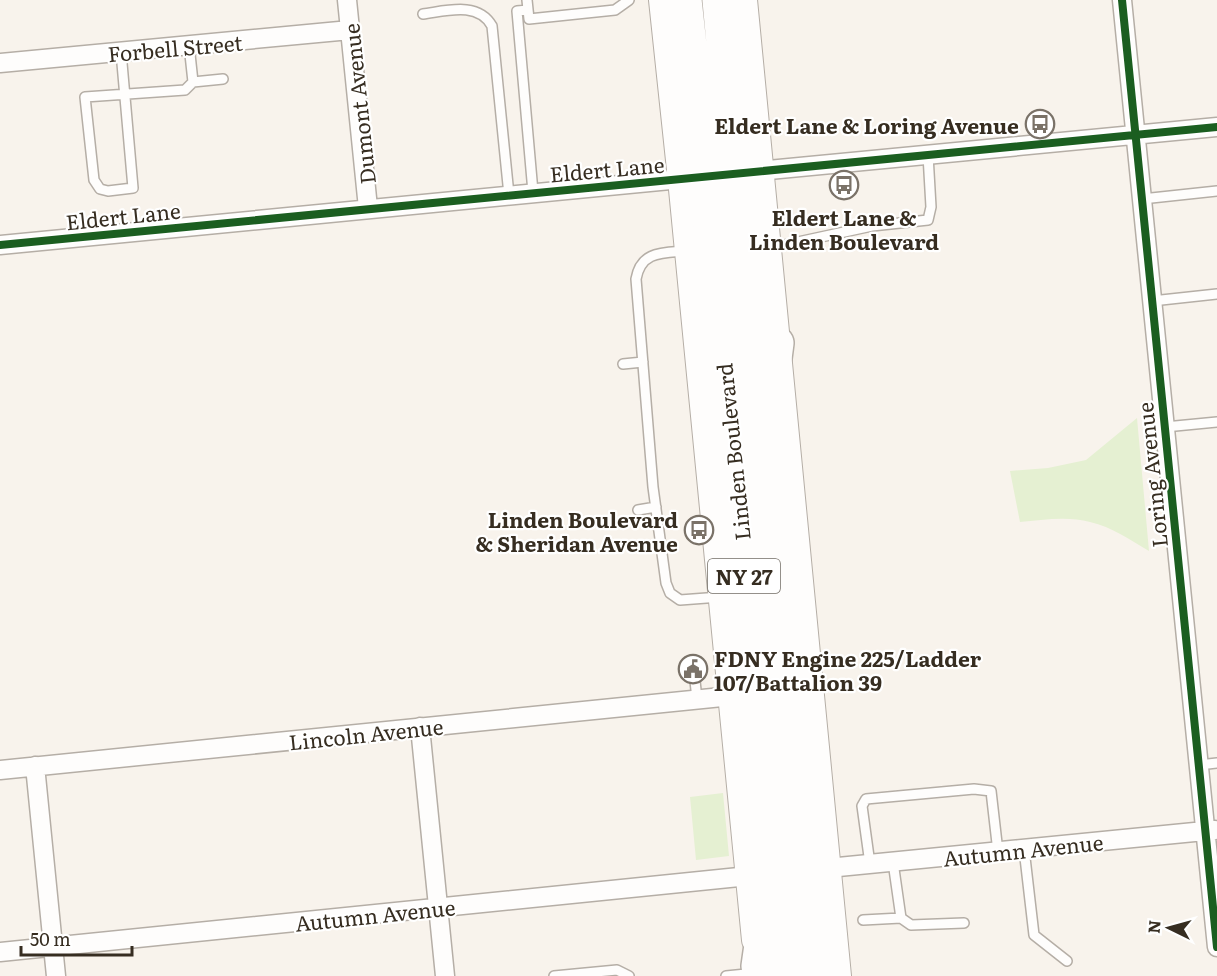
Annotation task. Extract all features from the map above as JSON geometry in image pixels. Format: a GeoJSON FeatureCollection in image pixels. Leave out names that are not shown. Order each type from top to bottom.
{"type":"FeatureCollection","features":[{"type":"Feature","properties":{"kind":"highway"},"geometry":{"type":"LineString","coordinates":[[670,81],[680,0]]}},
{"type":"Feature","properties":{"kind":"highway","name":"Linden Boulevard"},"geometry":{"type":"LineString","coordinates":[[685,0],[720,175],[763,454],[815,976]]}},
{"type":"Feature","properties":{"kind":"highway","name":"Linden Boulevard"},"geometry":{"type":"LineString","coordinates":[[720,0],[726,80],[720,175],[761,869]]}},
{"type":"Feature","properties":{"kind":"highway"},"geometry":{"type":"LineString","coordinates":[[726,80],[737,0]]}},
{"type":"Feature","properties":{"kind":"highway"},"geometry":{"type":"LineString","coordinates":[[763,454],[777,343]]}},
{"type":"Feature","properties":{"kind":"highway"},"geometry":{"type":"LineString","coordinates":[[704,413],[738,510]]}},
{"type":"Feature","properties":{"kind":"highway"},"geometry":{"type":"LineString","coordinates":[[786,690],[818,762]]}},
{"type":"Feature","properties":{"kind":"highway"},"geometry":{"type":"LineString","coordinates":[[761,869],[765,973]]}},
{"type":"Feature","properties":{"kind":"street","name":"Dumont Avenue"},"geometry":{"type":"LineString","coordinates":[[347,0],[368,208]]}},
{"type":"Feature","properties":{"kind":"street","name":"Linden Boulevard"},"geometry":{"type":"LineString","coordinates":[[662,0],[670,81],[720,175],[768,248],[838,976]]}},
{"type":"Feature","properties":{"kind":"street","name":"Linden Boulevard"},"geometry":{"type":"LineString","coordinates":[[744,0],[720,175],[688,251],[732,696],[761,869]]}},
{"type":"Feature","properties":{"kind":"street","name":"Loring Avenue"},"geometry":{"type":"LineString","coordinates":[[1122,0],[1165,427],[1208,764],[1217,947]]}},
{"type":"Feature","properties":{"kind":"street","name":"Forbell Street"},"geometry":{"type":"LineString","coordinates":[[0,63],[350,30]]}},
{"type":"Feature","properties":{"kind":"street","name":"Eldert Lane"},"geometry":{"type":"LineString","coordinates":[[0,245],[1217,127]]}},
{"type":"Feature","properties":{"kind":"street","name":"Lincoln Avenue"},"geometry":{"type":"LineString","coordinates":[[0,770],[732,696]]}},
{"type":"Feature","properties":{"kind":"street"},"geometry":{"type":"LineString","coordinates":[[420,727],[445,976]]}},
{"type":"Feature","properties":{"kind":"street"},"geometry":{"type":"LineString","coordinates":[[35,766],[56,976]]}},
{"type":"Feature","properties":{"kind":"street","name":"Autumn Avenue"},"geometry":{"type":"LineString","coordinates":[[828,868],[1211,830]]}},
{"type":"Feature","properties":{"kind":"street","name":"Autumn Avenue"},"geometry":{"type":"LineString","coordinates":[[0,951],[438,907],[761,869]]}},
{"type":"Feature","properties":{"kind":"lane"},"geometry":{"type":"LineString","coordinates":[[533,192],[517,11],[528,5],[529,19],[561,16],[615,10],[629,0]]}},
{"type":"Feature","properties":{"kind":"lane"},"geometry":{"type":"LineString","coordinates":[[423,14],[468,10],[484,16],[492,26],[509,195]]}},
{"type":"Feature","properties":{"kind":"lane"},"geometry":{"type":"LineString","coordinates":[[189,45],[193,82]]}},
{"type":"Feature","properties":{"kind":"lane"},"geometry":{"type":"LineString","coordinates":[[121,52],[125,94],[133,188],[100,189],[94,180],[86,97],[125,94],[185,90],[193,82],[223,79]]}},
{"type":"Feature","properties":{"kind":"lane"},"geometry":{"type":"LineString","coordinates":[[768,248],[872,226],[928,220],[931,207],[928,155]]}},
{"type":"Feature","properties":{"kind":"lane"},"geometry":{"type":"LineString","coordinates":[[1142,199],[1217,191]]}},
{"type":"Feature","properties":{"kind":"lane"},"geometry":{"type":"LineString","coordinates":[[688,251],[650,256],[637,272],[636,279],[656,507],[663,569],[670,593],[681,600],[722,597]]}},
{"type":"Feature","properties":{"kind":"lane"},"geometry":{"type":"LineString","coordinates":[[1152,301],[1217,294]]}},
{"type":"Feature","properties":{"kind":"lane"},"geometry":{"type":"LineString","coordinates":[[624,364],[643,362]]}},
{"type":"Feature","properties":{"kind":"lane"},"geometry":{"type":"LineString","coordinates":[[1165,427],[1217,422]]}},
{"type":"Feature","properties":{"kind":"lane"},"geometry":{"type":"LineString","coordinates":[[638,510],[656,507]]}},
{"type":"Feature","properties":{"kind":"lane"},"geometry":{"type":"LineString","coordinates":[[694,672],[697,699]]}},
{"type":"Feature","properties":{"kind":"lane"},"geometry":{"type":"LineString","coordinates":[[870,864],[862,806],[866,799],[974,789],[991,791],[998,852]]}},
{"type":"Feature","properties":{"kind":"lane"},"geometry":{"type":"LineString","coordinates":[[1024,849],[1034,935],[1067,962]]}},
{"type":"Feature","properties":{"kind":"lane"},"geometry":{"type":"LineString","coordinates":[[893,862],[902,918],[910,925],[964,923]]}},
{"type":"Feature","properties":{"kind":"lane"},"geometry":{"type":"LineString","coordinates":[[863,920],[902,918]]}},
{"type":"Feature","properties":{"kind":"lane"},"geometry":{"type":"LineString","coordinates":[[554,976],[617,970],[629,976]]}},
{"type":"Feature","properties":{"kind":"lane"},"geometry":{"type":"LineString","coordinates":[[726,976],[765,973]]}},
{"type":"Feature","properties":{"kind":"green space"},"geometry":{"type":"Polygon","coordinates":[[[1137,418],[1149,551],[1113,530],[1082,520],[1020,522],[1010,471],[1048,468],[1086,460],[1137,418]]]}},
{"type":"Feature","properties":{"kind":"green space"},"geometry":{"type":"Polygon","coordinates":[[[723,793],[729,856],[696,860],[690,797],[723,793]]]}},
{"type":"Feature","properties":{"kind":"cycle path"},"geometry":{"type":"LineString","coordinates":[[1122,0],[1217,947]]}},
{"type":"Feature","properties":{"kind":"cycle path"},"geometry":{"type":"LineString","coordinates":[[0,245],[1217,127]]}},
{"type":"Feature","properties":{"kind":"place","name":"Eldert Lane & Loring Avenue"},"geometry":{"type":"Point","coordinates":[1040,124]}},
{"type":"Feature","properties":{"kind":"place","name":"Eldert Lane & Linden Boulevard"},"geometry":{"type":"Point","coordinates":[844,185]}},
{"type":"Feature","properties":{"kind":"place","name":"Linden Boulevard & Sheridan Avenue"},"geometry":{"type":"Point","coordinates":[699,530]}},
{"type":"Feature","properties":{"kind":"place","name":"FDNY Engine 225/Ladder 107/Battalion 39"},"geometry":{"type":"Point","coordinates":[693,669]}}]}
